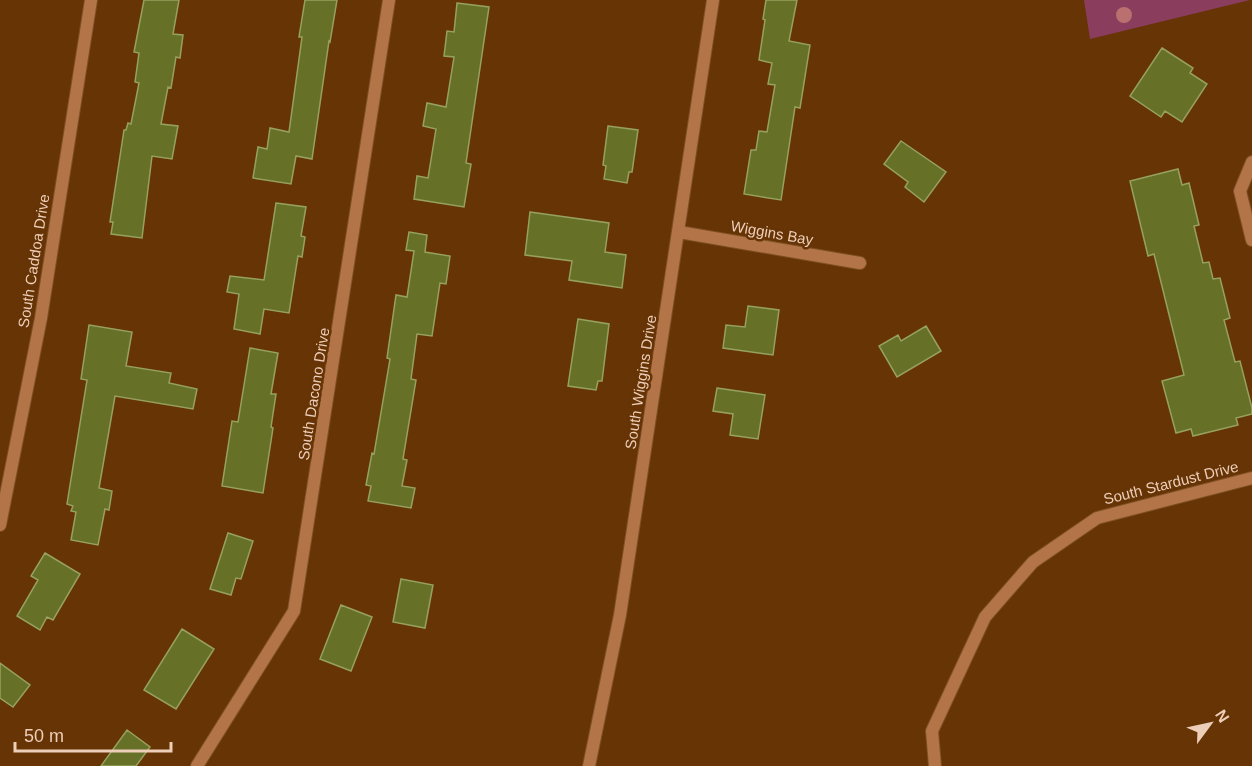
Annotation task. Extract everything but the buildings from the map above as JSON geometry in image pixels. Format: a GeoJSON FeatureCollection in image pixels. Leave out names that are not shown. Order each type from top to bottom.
{"type":"FeatureCollection","features":[{"type":"Feature","properties":{"kind":"street","name":"South Caddoa Drive"},"geometry":{"type":"LineString","coordinates":[[0,525],[41,318],[91,0]]}},
{"type":"Feature","properties":{"kind":"street","name":"South Dacono Drive"},"geometry":{"type":"LineString","coordinates":[[197,766],[294,611],[389,0]]}},
{"type":"Feature","properties":{"kind":"street","name":"South Wiggins Drive"},"geometry":{"type":"LineString","coordinates":[[589,766],[620,615],[713,0]]}},
{"type":"Feature","properties":{"kind":"street"},"geometry":{"type":"LineString","coordinates":[[1252,162],[1240,190],[1252,240]]}},
{"type":"Feature","properties":{"kind":"street","name":"Wiggins Bay"},"geometry":{"type":"LineString","coordinates":[[679,232],[860,263]]}},
{"type":"Feature","properties":{"kind":"street","name":"South Stardust Drive"},"geometry":{"type":"LineString","coordinates":[[935,766],[932,731],[985,617],[1033,562],[1096,518],[1252,478]]}},
{"type":"Feature","properties":{"kind":"shaded area"},"geometry":{"type":"Polygon","coordinates":[[[1084,0],[1250,0],[1090,39],[1084,0]]]}}]}
